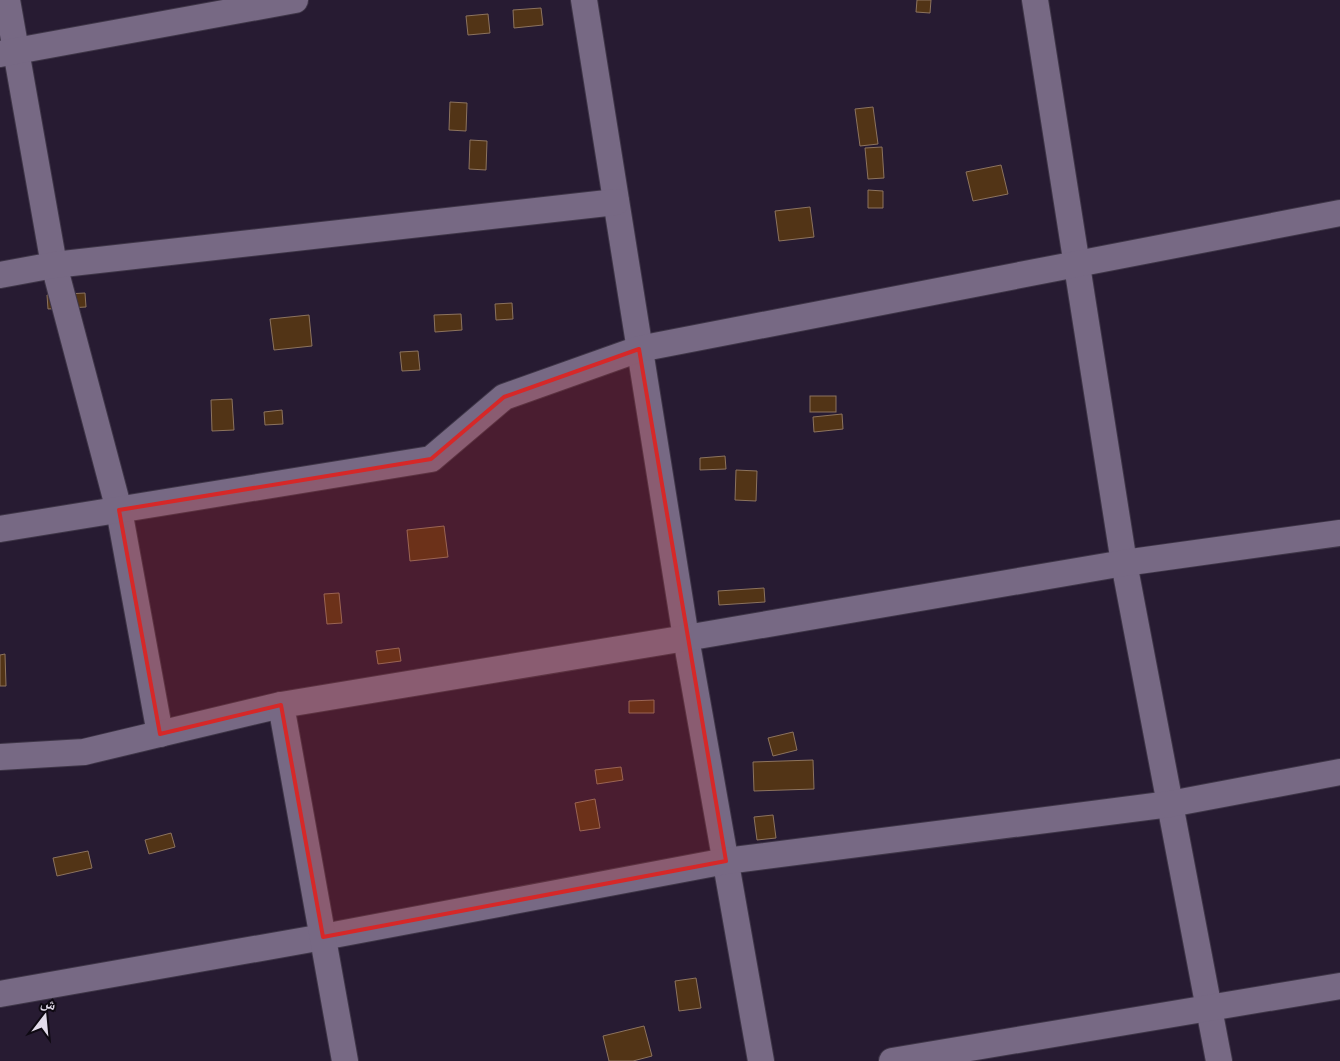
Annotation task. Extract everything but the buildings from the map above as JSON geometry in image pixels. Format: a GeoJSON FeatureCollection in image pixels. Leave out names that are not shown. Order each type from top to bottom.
{"type":"FeatureCollection","features":[{"type":"Feature","properties":{"kind":"street"},"geometry":{"type":"LineString","coordinates":[[7,0],[8,53],[54,265],[119,510],[160,734]]}},
{"type":"Feature","properties":{"kind":"street"},"geometry":{"type":"LineString","coordinates":[[8,53],[295,0]]}},
{"type":"Feature","properties":{"kind":"street"},"geometry":{"type":"LineString","coordinates":[[584,0],[686,638],[761,1061]]}},
{"type":"Feature","properties":{"kind":"street"},"geometry":{"type":"LineString","coordinates":[[1035,0],[1124,563],[1219,1061]]}},
{"type":"Feature","properties":{"kind":"street"},"geometry":{"type":"LineString","coordinates":[[0,275],[54,265],[616,202]]}},
{"type":"Feature","properties":{"kind":"street"},"geometry":{"type":"LineString","coordinates":[[0,529],[432,459],[504,397],[640,349],[1340,213]]}},
{"type":"Feature","properties":{"kind":"street"},"geometry":{"type":"LineString","coordinates":[[0,756],[84,752],[281,705],[1124,563],[1340,533]]}},
{"type":"Feature","properties":{"kind":"street"},"geometry":{"type":"LineString","coordinates":[[281,705],[345,1061]]}},
{"type":"Feature","properties":{"kind":"street"},"geometry":{"type":"LineString","coordinates":[[0,994],[323,937],[726,861],[1170,804],[1340,772]]}},
{"type":"Feature","properties":{"kind":"street"},"geometry":{"type":"LineString","coordinates":[[892,1061],[1340,986]]}},
{"type":"Feature","properties":{"kind":"highlighted area"},"geometry":{"type":"Polygon","coordinates":[[[639,349],[726,861],[323,937],[281,705],[160,734],[119,510],[431,459],[504,397],[639,349]]]}}]}
